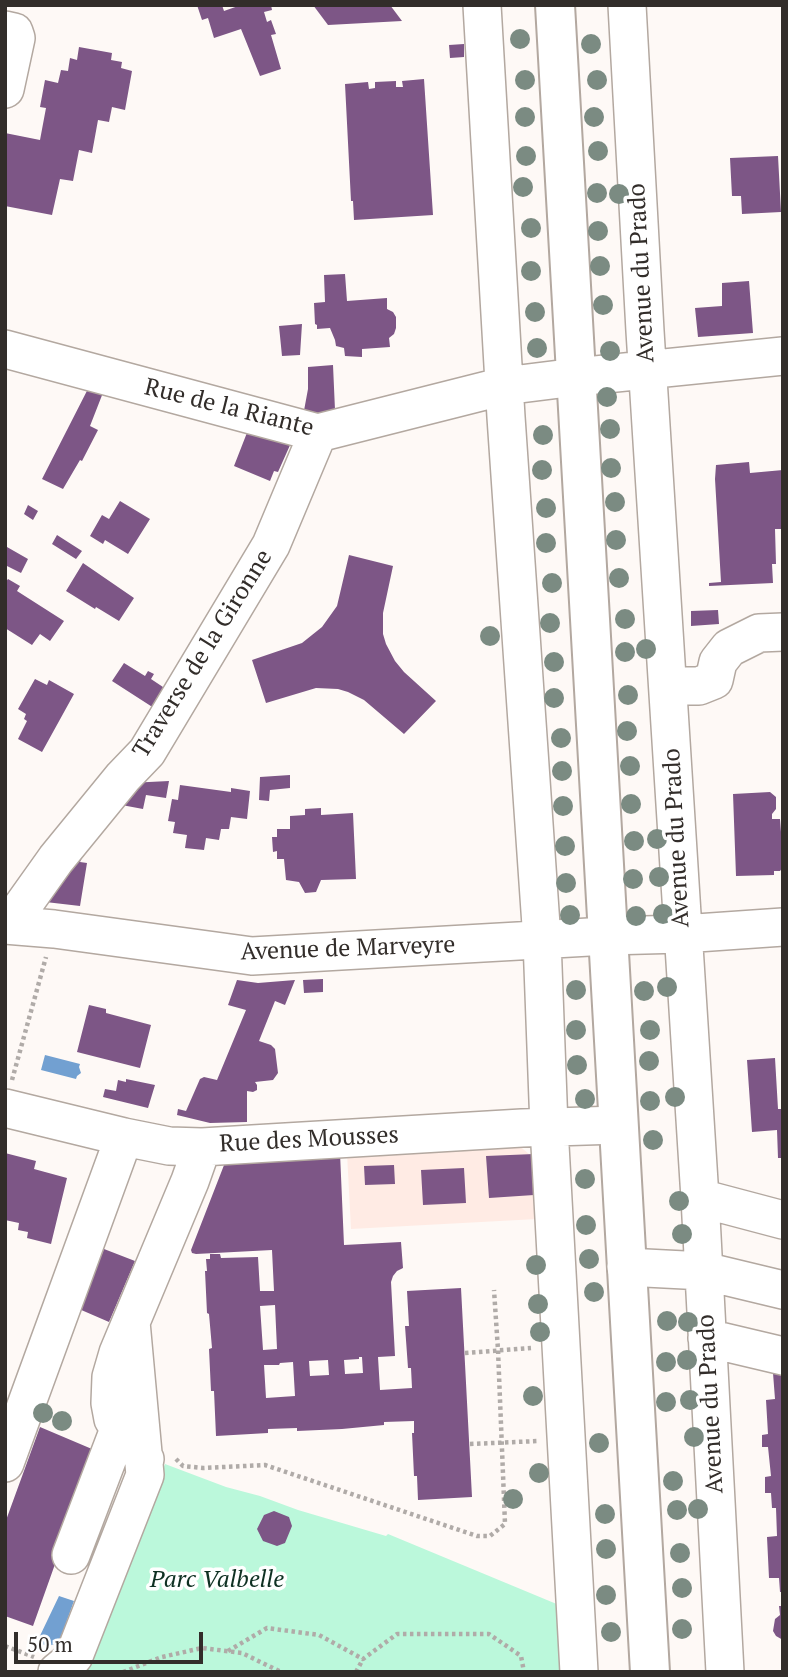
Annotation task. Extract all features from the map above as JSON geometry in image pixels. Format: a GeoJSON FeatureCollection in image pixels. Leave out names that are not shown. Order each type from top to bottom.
{"type":"FeatureCollection","features":[{"type":"Feature","properties":{"kind":"main road"},"geometry":{"type":"LineString","coordinates":[[555,5],[650,1672]]}},
{"type":"Feature","properties":{"kind":"street"},"geometry":{"type":"LineString","coordinates":[[482,5],[541,940],[579,1672]]}},
{"type":"Feature","properties":{"kind":"street","name":"Avenue du Prado"},"geometry":{"type":"LineString","coordinates":[[627,5],[700,1198],[725,1672]]}},
{"type":"Feature","properties":{"kind":"street"},"geometry":{"type":"LineString","coordinates":[[5,30],[14,32],[16,38],[5,89]]}},
{"type":"Feature","properties":{"kind":"street","name":"Rue de la Riante"},"geometry":{"type":"LineString","coordinates":[[5,349],[318,433],[504,386],[576,376],[783,356]]}},
{"type":"Feature","properties":{"kind":"street","name":"Traverse de la Gironne"},"geometry":{"type":"LineString","coordinates":[[7,925],[56,859],[147,752],[271,545],[318,433]]}},
{"type":"Feature","properties":{"kind":"street"},"geometry":{"type":"LineString","coordinates":[[668,687],[699,686],[714,680],[718,662],[729,648],[758,633],[783,632]]}},
{"type":"Feature","properties":{"kind":"street","name":"Avenue de Marveyre"},"geometry":{"type":"LineString","coordinates":[[7,925],[252,956],[783,927]]}},
{"type":"Feature","properties":{"kind":"street","name":"Rue des Mousses"},"geometry":{"type":"LineString","coordinates":[[7,1100],[114,1135],[169,1146],[202,1147],[618,1125]]}},
{"type":"Feature","properties":{"kind":"street"},"geometry":{"type":"LineString","coordinates":[[5,1403],[70,1228],[114,1135]]}},
{"type":"Feature","properties":{"kind":"street"},"geometry":{"type":"LineString","coordinates":[[5,1464],[114,1135]]}},
{"type":"Feature","properties":{"kind":"street"},"geometry":{"type":"LineString","coordinates":[[57,1672],[74,1656],[145,1475],[159,1458],[122,1410],[111,1377],[118,1353],[202,1147]]}},
{"type":"Feature","properties":{"kind":"street"},"geometry":{"type":"LineString","coordinates":[[700,1198],[783,1220]]}},
{"type":"Feature","properties":{"kind":"street"},"geometry":{"type":"LineString","coordinates":[[626,1267],[704,1271],[783,1290]]}},
{"type":"Feature","properties":{"kind":"street"},"geometry":{"type":"LineString","coordinates":[[708,1338],[783,1356]]}},
{"type":"Feature","properties":{"kind":"street"},"geometry":{"type":"LineString","coordinates":[[71,1555],[122,1410]]}},
{"type":"Feature","properties":{"kind":"path"},"geometry":{"type":"LineString","coordinates":[[7,1100],[54,929]]}},
{"type":"Feature","properties":{"kind":"path"},"geometry":{"type":"LineString","coordinates":[[159,1458],[193,1467],[265,1465],[477,1536],[490,1536],[505,1524],[494,1290]]}},
{"type":"Feature","properties":{"kind":"path"},"geometry":{"type":"LineString","coordinates":[[465,1353],[561,1346]]}},
{"type":"Feature","properties":{"kind":"path"},"geometry":{"type":"LineString","coordinates":[[470,1444],[566,1441]]}},
{"type":"Feature","properties":{"kind":"path"},"geometry":{"type":"LineString","coordinates":[[229,1651],[267,1628],[319,1635],[363,1659]]}},
{"type":"Feature","properties":{"kind":"path"},"geometry":{"type":"LineString","coordinates":[[356,1672],[363,1659],[397,1634],[489,1634],[520,1656],[524,1672]]}},
{"type":"Feature","properties":{"kind":"path"},"geometry":{"type":"LineString","coordinates":[[123,1672],[162,1657],[202,1648],[242,1653],[281,1672]]}},
{"type":"Feature","properties":{"kind":"shaded area"},"geometry":{"type":"Polygon","coordinates":[[[517,1144],[529,1154],[534,1154],[532,1168],[537,1219],[351,1229],[347,1153],[517,1144]]]}},
{"type":"Feature","properties":{"kind":"green space","name":"Parc Valbelle"},"geometry":{"type":"Polygon","coordinates":[[[165,1464],[298,1510],[386,1536],[388,1534],[559,1605],[562,1672],[81,1671],[165,1464]]]}},
{"type":"Feature","properties":{"kind":"water"},"geometry":{"type":"Polygon","coordinates":[[[45,1055],[80,1064],[81,1073],[76,1079],[41,1070],[45,1055]]]}},
{"type":"Feature","properties":{"kind":"water"},"geometry":{"type":"Polygon","coordinates":[[[59,1596],[74,1601],[60,1640],[47,1646],[37,1642],[59,1596]]]}},
{"type":"Feature","properties":{"kind":"building"},"geometry":{"type":"Polygon","coordinates":[[[197,5],[222,5],[224,11],[241,5],[271,5],[272,10],[264,12],[267,22],[271,20],[276,34],[271,35],[281,69],[260,76],[241,29],[214,38],[208,18],[202,20],[197,5]]]}},
{"type":"Feature","properties":{"kind":"building"},"geometry":{"type":"Polygon","coordinates":[[[313,5],[390,5],[402,21],[328,25],[313,5]]]}},
{"type":"Feature","properties":{"kind":"building"},"geometry":{"type":"Polygon","coordinates":[[[464,44],[464,57],[450,58],[449,45],[464,44]]]}},
{"type":"Feature","properties":{"kind":"building"},"geometry":{"type":"Polygon","coordinates":[[[79,47],[112,53],[111,60],[122,62],[121,68],[132,71],[125,110],[112,107],[109,122],[98,120],[92,153],[79,150],[73,181],[60,179],[52,215],[5,206],[5,133],[40,140],[46,108],[40,107],[45,80],[58,83],[61,70],[68,71],[70,58],[77,60],[79,47]]]}},
{"type":"Feature","properties":{"kind":"building"},"geometry":{"type":"Polygon","coordinates":[[[424,79],[433,215],[354,220],[345,84],[368,82],[369,89],[375,88],[375,82],[396,81],[396,87],[403,87],[402,81],[424,79]]]}},
{"type":"Feature","properties":{"kind":"building"},"geometry":{"type":"Polygon","coordinates":[[[778,156],[781,212],[742,214],[741,196],[732,196],[730,158],[778,156]]]}},
{"type":"Feature","properties":{"kind":"building"},"geometry":{"type":"Polygon","coordinates":[[[345,274],[347,301],[387,298],[387,309],[396,317],[394,334],[389,338],[390,347],[362,349],[362,357],[345,356],[344,348],[336,346],[330,328],[317,329],[314,303],[325,302],[324,275],[345,274]]]}},
{"type":"Feature","properties":{"kind":"building"},"geometry":{"type":"Polygon","coordinates":[[[749,281],[753,333],[698,337],[695,308],[722,306],[722,283],[749,281]]]}},
{"type":"Feature","properties":{"kind":"building"},"geometry":{"type":"Polygon","coordinates":[[[302,324],[300,355],[282,356],[279,326],[302,324]]]}},
{"type":"Feature","properties":{"kind":"building"},"geometry":{"type":"Polygon","coordinates":[[[333,365],[335,410],[303,416],[308,389],[308,367],[333,365]]]}},
{"type":"Feature","properties":{"kind":"building"},"geometry":{"type":"Polygon","coordinates":[[[92,381],[106,385],[90,426],[98,430],[63,489],[42,479],[92,381]]]}},
{"type":"Feature","properties":{"kind":"building"},"geometry":{"type":"Polygon","coordinates":[[[250,425],[291,443],[278,472],[274,471],[270,481],[234,466],[250,425]]]}},
{"type":"Feature","properties":{"kind":"building"},"geometry":{"type":"Polygon","coordinates":[[[749,462],[750,473],[783,470],[783,529],[775,529],[776,564],[772,564],[773,583],[709,586],[709,583],[721,582],[716,465],[749,462]]]}},
{"type":"Feature","properties":{"kind":"building"},"geometry":{"type":"Polygon","coordinates":[[[120,501],[150,519],[128,554],[105,540],[103,544],[90,536],[102,515],[109,519],[120,501]]]}},
{"type":"Feature","properties":{"kind":"building"},"geometry":{"type":"Polygon","coordinates":[[[28,505],[38,511],[33,520],[24,514],[28,505]]]}},
{"type":"Feature","properties":{"kind":"building"},"geometry":{"type":"Polygon","coordinates":[[[57,535],[82,551],[76,559],[52,544],[57,535]]]}},
{"type":"Feature","properties":{"kind":"building"},"geometry":{"type":"Polygon","coordinates":[[[7,547],[28,559],[21,573],[5,565],[7,547]]]}},
{"type":"Feature","properties":{"kind":"building"},"geometry":{"type":"Polygon","coordinates":[[[349,555],[393,566],[383,613],[386,644],[404,672],[436,701],[404,734],[364,700],[338,689],[316,688],[266,703],[252,660],[302,643],[322,627],[337,606],[349,555]]]}},
{"type":"Feature","properties":{"kind":"building"},"geometry":{"type":"Polygon","coordinates":[[[83,563],[134,598],[119,621],[66,591],[83,563]]]}},
{"type":"Feature","properties":{"kind":"building"},"geometry":{"type":"Polygon","coordinates":[[[8,579],[20,586],[17,591],[64,621],[50,641],[40,634],[32,645],[5,628],[5,583],[8,579]]]}},
{"type":"Feature","properties":{"kind":"building"},"geometry":{"type":"Polygon","coordinates":[[[718,610],[719,624],[691,626],[691,611],[718,610]]]}},
{"type":"Feature","properties":{"kind":"building"},"geometry":{"type":"Polygon","coordinates":[[[124,663],[145,676],[148,671],[154,674],[151,679],[169,691],[157,710],[112,681],[124,663]]]}},
{"type":"Feature","properties":{"kind":"building"},"geometry":{"type":"Polygon","coordinates":[[[35,679],[47,685],[49,680],[74,694],[42,752],[18,739],[27,721],[24,719],[26,714],[18,709],[35,679]]]}},
{"type":"Feature","properties":{"kind":"building"},"geometry":{"type":"Polygon","coordinates":[[[290,775],[290,788],[270,790],[269,801],[259,800],[260,777],[290,775]]]}},
{"type":"Feature","properties":{"kind":"building"},"geometry":{"type":"Polygon","coordinates":[[[169,781],[166,798],[146,795],[143,809],[111,803],[129,783],[169,781]]]}},
{"type":"Feature","properties":{"kind":"building"},"geometry":{"type":"Polygon","coordinates":[[[180,785],[231,792],[231,788],[250,791],[247,819],[231,817],[229,829],[221,829],[219,840],[206,838],[204,850],[185,848],[187,835],[173,833],[175,822],[168,821],[172,799],[178,800],[180,785]]]}},
{"type":"Feature","properties":{"kind":"building"},"geometry":{"type":"Polygon","coordinates":[[[770,792],[776,797],[776,809],[772,819],[780,819],[783,834],[783,867],[780,871],[774,871],[774,875],[736,876],[733,794],[770,792]]]}},
{"type":"Feature","properties":{"kind":"building"},"geometry":{"type":"Polygon","coordinates":[[[321,808],[321,815],[353,813],[356,879],[321,880],[316,892],[305,893],[299,882],[286,880],[284,859],[277,859],[277,851],[273,852],[272,837],[277,837],[277,829],[290,829],[290,816],[305,815],[305,809],[321,808]]]}},
{"type":"Feature","properties":{"kind":"building"},"geometry":{"type":"Polygon","coordinates":[[[86,849],[80,862],[87,863],[80,906],[37,901],[86,849]]]}},
{"type":"Feature","properties":{"kind":"building"},"geometry":{"type":"Polygon","coordinates":[[[323,979],[323,992],[304,993],[303,980],[323,979]]]}},
{"type":"Feature","properties":{"kind":"building"},"geometry":{"type":"Polygon","coordinates":[[[237,980],[258,983],[295,980],[285,1005],[275,1001],[259,1041],[275,1049],[278,1073],[273,1080],[255,1082],[257,1090],[247,1091],[247,1122],[210,1123],[177,1115],[178,1109],[186,1111],[200,1079],[204,1077],[217,1080],[246,1010],[228,1005],[237,980]]]}},
{"type":"Feature","properties":{"kind":"building"},"geometry":{"type":"Polygon","coordinates":[[[89,1005],[106,1009],[106,1013],[151,1025],[140,1068],[77,1052],[89,1005]]]}},
{"type":"Feature","properties":{"kind":"building"},"geometry":{"type":"Polygon","coordinates":[[[775,1058],[778,1109],[783,1109],[783,1158],[778,1158],[777,1130],[752,1132],[747,1060],[775,1058]]]}},
{"type":"Feature","properties":{"kind":"building"},"geometry":{"type":"Polygon","coordinates":[[[126,1079],[155,1085],[148,1108],[103,1097],[105,1089],[116,1091],[118,1080],[126,1082],[126,1079]]]}},
{"type":"Feature","properties":{"kind":"building"},"geometry":{"type":"Polygon","coordinates":[[[5,1153],[36,1161],[34,1169],[67,1178],[51,1244],[27,1238],[28,1232],[18,1230],[19,1223],[5,1220],[5,1153]]]}},
{"type":"Feature","properties":{"kind":"building"},"geometry":{"type":"Polygon","coordinates":[[[340,1153],[344,1245],[401,1242],[403,1268],[397,1271],[391,1282],[395,1356],[378,1357],[380,1390],[412,1388],[405,1326],[409,1326],[407,1291],[461,1288],[472,1497],[418,1500],[417,1476],[414,1476],[414,1421],[384,1422],[384,1425],[342,1429],[268,1429],[268,1433],[216,1436],[214,1391],[211,1391],[209,1349],[212,1348],[207,1313],[206,1259],[210,1259],[210,1254],[220,1254],[221,1258],[258,1257],[260,1291],[274,1291],[272,1250],[192,1253],[226,1160],[340,1153]],[[275,1305],[260,1306],[263,1350],[277,1349],[275,1305]],[[362,1357],[344,1360],[345,1374],[363,1373],[362,1357]],[[328,1360],[309,1361],[310,1376],[329,1375],[328,1360]],[[293,1362],[264,1365],[266,1398],[295,1396],[293,1362]]]}},
{"type":"Feature","properties":{"kind":"building"},"geometry":{"type":"Polygon","coordinates":[[[534,1154],[534,1195],[489,1198],[486,1156],[534,1154]]]}},
{"type":"Feature","properties":{"kind":"building"},"geometry":{"type":"Polygon","coordinates":[[[394,1165],[395,1184],[365,1185],[364,1166],[394,1165]]]}},
{"type":"Feature","properties":{"kind":"building"},"geometry":{"type":"Polygon","coordinates":[[[464,1168],[466,1203],[423,1205],[421,1170],[464,1168]]]}},
{"type":"Feature","properties":{"kind":"building"},"geometry":{"type":"Polygon","coordinates":[[[104,1249],[135,1261],[109,1322],[79,1309],[104,1249]]]}},
{"type":"Feature","properties":{"kind":"building"},"geometry":{"type":"Polygon","coordinates":[[[773,1373],[783,1375],[783,1592],[780,1592],[779,1578],[769,1578],[767,1537],[777,1536],[776,1508],[772,1508],[771,1493],[765,1493],[765,1477],[771,1476],[768,1447],[762,1447],[762,1435],[768,1434],[766,1400],[775,1399],[773,1373]]]}},
{"type":"Feature","properties":{"kind":"building"},"geometry":{"type":"Polygon","coordinates":[[[40,1427],[99,1452],[91,1463],[33,1626],[5,1616],[5,1523],[40,1427]]]}},
{"type":"Feature","properties":{"kind":"building"},"geometry":{"type":"Polygon","coordinates":[[[274,1511],[289,1517],[292,1526],[285,1543],[277,1546],[263,1541],[257,1529],[264,1515],[274,1511]]]}},
{"type":"Feature","properties":{"kind":"building"},"geometry":{"type":"Polygon","coordinates":[[[779,1606],[783,1606],[783,1640],[773,1631],[775,1619],[780,1615],[779,1606]]]}}]}
